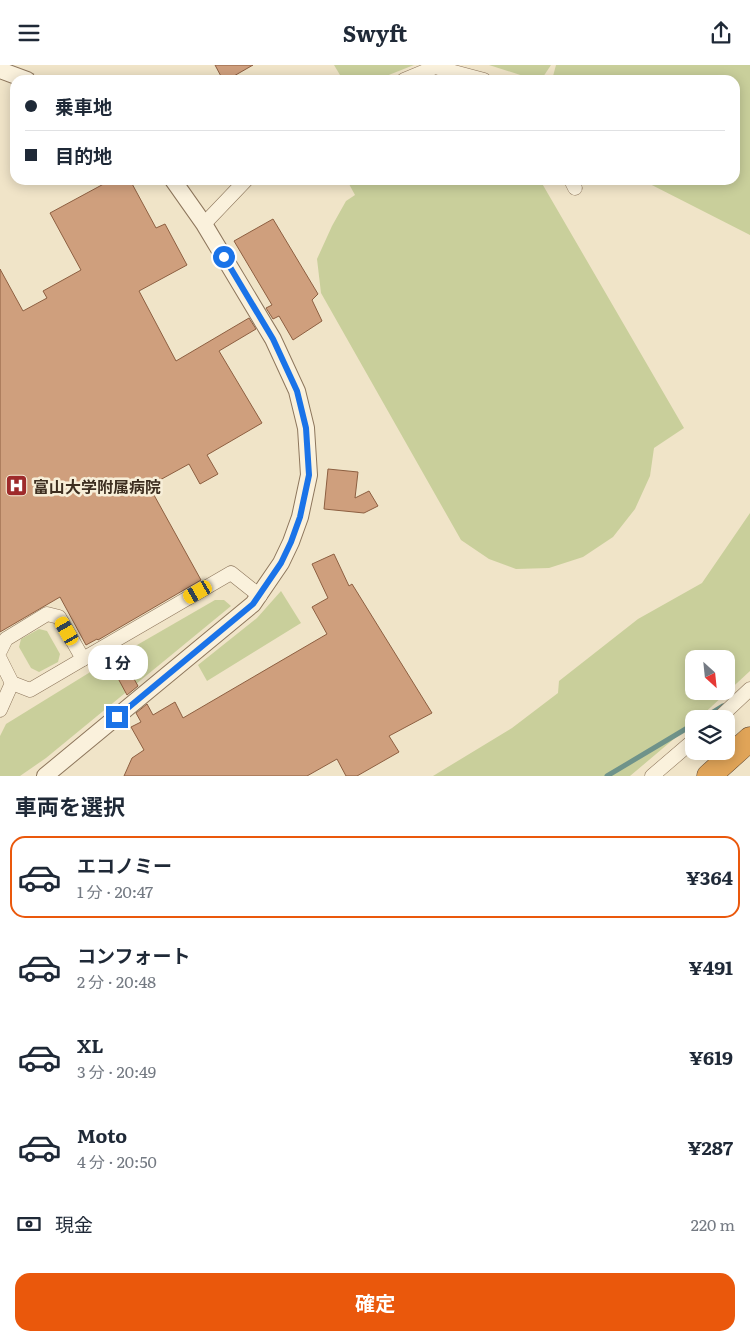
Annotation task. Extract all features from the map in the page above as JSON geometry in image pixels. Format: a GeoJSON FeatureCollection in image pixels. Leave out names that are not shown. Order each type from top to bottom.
{"type":"FeatureCollection","features":[{"type":"Feature","properties":{"kind":"highway"},"geometry":{"type":"LineString","coordinates":[[709,776],[750,739]]}},
{"type":"Feature","properties":{"kind":"street"},"geometry":{"type":"LineString","coordinates":[[416,75],[434,67],[465,75]]}},
{"type":"Feature","properties":{"kind":"street"},"geometry":{"type":"LineString","coordinates":[[0,70],[14,75]]}},
{"type":"Feature","properties":{"kind":"street"},"geometry":{"type":"LineString","coordinates":[[45,776],[253,604],[260,596],[288,549],[300,517],[309,475],[306,428],[297,391],[273,339],[204,224],[177,185]]}},
{"type":"Feature","properties":{"kind":"street"},"geometry":{"type":"LineString","coordinates":[[204,224],[241,185]]}},
{"type":"Feature","properties":{"kind":"street"},"geometry":{"type":"LineString","coordinates":[[0,659],[12,683],[30,689],[231,573],[260,596]]}},
{"type":"Feature","properties":{"kind":"street"},"geometry":{"type":"LineString","coordinates":[[0,651],[6,639],[48,615],[59,617],[83,659]]}},
{"type":"Feature","properties":{"kind":"street"},"geometry":{"type":"LineString","coordinates":[[0,710],[12,683]]}},
{"type":"Feature","properties":{"kind":"street"},"geometry":{"type":"LineString","coordinates":[[728,710],[750,689]]}},
{"type":"Feature","properties":{"kind":"street"},"geometry":{"type":"LineString","coordinates":[[652,776],[685,748]]}},
{"type":"Feature","properties":{"kind":"green space"},"geometry":{"type":"Polygon","coordinates":[[[334,65],[414,65],[389,75],[340,75],[334,65]]]}},
{"type":"Feature","properties":{"kind":"green space"},"geometry":{"type":"Polygon","coordinates":[[[489,65],[551,65],[544,75],[520,75],[489,65]]]}},
{"type":"Feature","properties":{"kind":"green space"},"geometry":{"type":"Polygon","coordinates":[[[556,65],[750,65],[750,235],[652,185],[740,185],[740,75],[553,75],[556,65]]]}},
{"type":"Feature","properties":{"kind":"green space"},"geometry":{"type":"Polygon","coordinates":[[[350,185],[543,185],[684,428],[654,448],[650,476],[635,509],[613,537],[583,557],[549,568],[516,569],[489,559],[461,540],[321,293],[317,259],[346,201],[355,195],[350,185]]]}},
{"type":"Feature","properties":{"kind":"green space"},"geometry":{"type":"Polygon","coordinates":[[[750,513],[750,671],[735,685],[735,650],[685,650],[685,700],[719,700],[708,710],[685,710],[685,730],[630,776],[433,776],[512,728],[558,693],[559,681],[638,619],[702,583],[750,513]]]}},
{"type":"Feature","properties":{"kind":"green space"},"geometry":{"type":"Polygon","coordinates":[[[281,591],[301,623],[207,681],[198,665],[257,618],[281,591]]]}},
{"type":"Feature","properties":{"kind":"green space"},"geometry":{"type":"Polygon","coordinates":[[[215,600],[224,600],[231,606],[46,758],[20,776],[0,776],[0,736],[6,724],[92,671],[215,600]]]}},
{"type":"Feature","properties":{"kind":"green space"},"geometry":{"type":"Polygon","coordinates":[[[39,629],[47,631],[60,654],[58,662],[39,672],[31,668],[19,647],[21,639],[39,629]]]}},
{"type":"Feature","properties":{"kind":"building"},"geometry":{"type":"Polygon","coordinates":[[[215,65],[253,65],[236,75],[220,75],[215,65]]]}},
{"type":"Feature","properties":{"kind":"building"},"geometry":{"type":"Polygon","coordinates":[[[102,185],[133,185],[156,228],[165,224],[187,265],[139,291],[176,361],[249,318],[256,329],[219,351],[262,423],[207,455],[218,474],[200,484],[189,464],[149,486],[201,580],[98,640],[86,645],[60,597],[0,632],[0,269],[23,311],[47,298],[43,291],[81,270],[50,213],[102,185]]]}},
{"type":"Feature","properties":{"kind":"building"},"geometry":{"type":"Polygon","coordinates":[[[273,219],[318,294],[312,300],[322,321],[293,340],[279,316],[273,319],[266,308],[272,305],[234,241],[273,219]]]}},
{"type":"Feature","properties":{"kind":"building"},"geometry":{"type":"Polygon","coordinates":[[[328,469],[358,472],[355,498],[369,491],[378,506],[364,513],[324,509],[328,469]]]}},
{"type":"Feature","properties":{"kind":"building"},"geometry":{"type":"Polygon","coordinates":[[[334,554],[349,586],[352,584],[432,713],[389,736],[399,752],[357,776],[346,776],[337,759],[307,776],[124,776],[132,758],[144,750],[131,727],[141,722],[136,713],[147,704],[153,715],[175,702],[183,718],[327,634],[312,607],[328,598],[312,564],[334,554]]]}},
{"type":"Feature","properties":{"kind":"building"},"geometry":{"type":"Polygon","coordinates":[[[117,649],[138,686],[127,695],[106,656],[117,649]]]}},
{"type":"Feature","properties":{"kind":"waterway"},"geometry":{"type":"LineString","coordinates":[[717,710],[723,706]]}},
{"type":"Feature","properties":{"kind":"waterway"},"geometry":{"type":"LineString","coordinates":[[607,776],[685,729]]}},
{"type":"Feature","properties":{"kind":"place","name":"富山大学附属病院"},"geometry":{"type":"Point","coordinates":[17,486]}},
{"type":"Feature","properties":{"kind":"route"},"geometry":{"type":"LineString","coordinates":[[117,717],[253,604],[281,563],[300,517],[309,475],[306,428],[297,391],[273,339],[224,257]]}}]}
